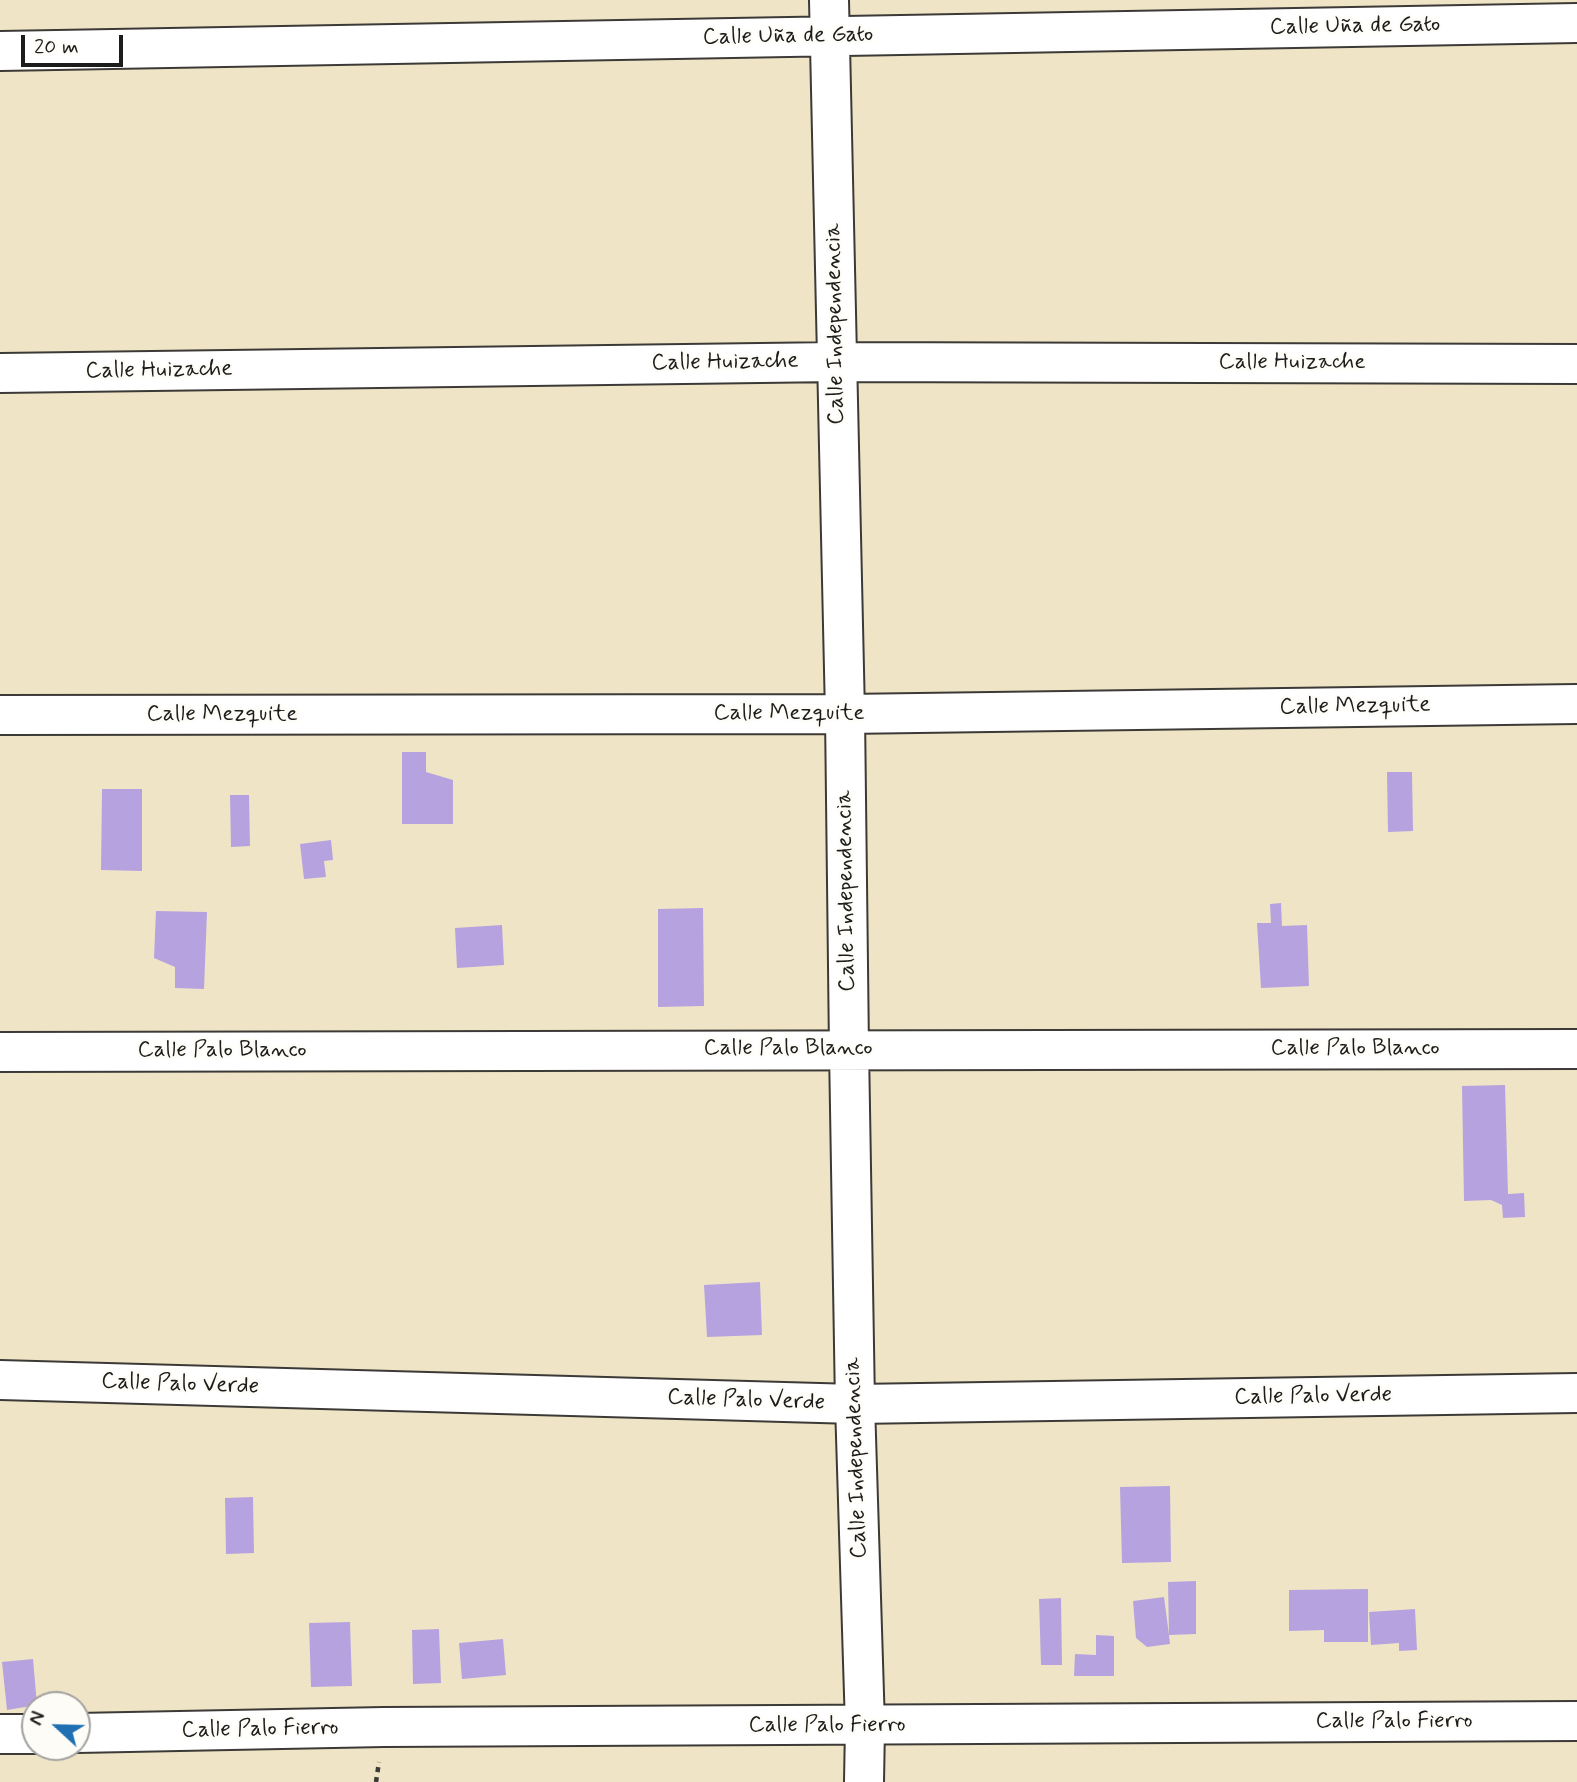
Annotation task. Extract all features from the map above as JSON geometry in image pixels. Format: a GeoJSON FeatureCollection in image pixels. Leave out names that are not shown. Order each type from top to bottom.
{"type":"FeatureCollection","features":[{"type":"Feature","properties":{"kind":"street","name":"Calle Uña de Gato"},"geometry":{"type":"LineString","coordinates":[[0,51],[829,18],[1577,23]]}},
{"type":"Feature","properties":{"kind":"street","name":"Calle Independencia"},"geometry":{"type":"LineString","coordinates":[[829,18],[845,714],[855,1404],[865,1726],[864,1782]]}},
{"type":"Feature","properties":{"kind":"street","name":"Calle Huizache"},"geometry":{"type":"LineString","coordinates":[[0,373],[836,362],[1577,364]]}},
{"type":"Feature","properties":{"kind":"street","name":"Calle Mezquite"},"geometry":{"type":"LineString","coordinates":[[0,715],[845,714],[1577,704]]}},
{"type":"Feature","properties":{"kind":"street","name":"Calle Palo Blanco"},"geometry":{"type":"LineString","coordinates":[[0,1052],[1577,1049]]}},
{"type":"Feature","properties":{"kind":"street","name":"Calle Palo Verde"},"geometry":{"type":"LineString","coordinates":[[0,1380],[855,1404],[1577,1393]]}},
{"type":"Feature","properties":{"kind":"street","name":"Calle Palo Fierro"},"geometry":{"type":"LineString","coordinates":[[91,1733],[384,1727],[1577,1721]]}},
{"type":"Feature","properties":{"kind":"street"},"geometry":{"type":"LineString","coordinates":[[0,1734],[21,1734]]}},
{"type":"Feature","properties":{"kind":"building"},"geometry":{"type":"Polygon","coordinates":[[[402,752],[426,752],[426,772],[453,780],[453,824],[402,824],[402,752]]]}},
{"type":"Feature","properties":{"kind":"building"},"geometry":{"type":"Polygon","coordinates":[[[1387,772],[1412,772],[1413,831],[1388,832],[1387,772]]]}},
{"type":"Feature","properties":{"kind":"building"},"geometry":{"type":"Polygon","coordinates":[[[102,789],[142,789],[142,871],[101,870],[102,789]]]}},
{"type":"Feature","properties":{"kind":"building"},"geometry":{"type":"Polygon","coordinates":[[[230,795],[249,795],[250,846],[231,847],[230,795]]]}},
{"type":"Feature","properties":{"kind":"building"},"geometry":{"type":"Polygon","coordinates":[[[331,840],[333,860],[324,861],[326,877],[304,879],[300,844],[331,840]]]}},
{"type":"Feature","properties":{"kind":"building"},"geometry":{"type":"Polygon","coordinates":[[[1281,903],[1282,926],[1307,925],[1309,986],[1261,988],[1257,923],[1271,923],[1270,904],[1281,903]]]}},
{"type":"Feature","properties":{"kind":"building"},"geometry":{"type":"Polygon","coordinates":[[[703,908],[704,1006],[658,1007],[658,909],[703,908]]]}},
{"type":"Feature","properties":{"kind":"building"},"geometry":{"type":"Polygon","coordinates":[[[156,911],[207,912],[204,989],[175,988],[175,967],[154,958],[156,911]]]}},
{"type":"Feature","properties":{"kind":"building"},"geometry":{"type":"Polygon","coordinates":[[[502,925],[504,965],[457,968],[455,928],[502,925]]]}},
{"type":"Feature","properties":{"kind":"building"},"geometry":{"type":"Polygon","coordinates":[[[1505,1085],[1508,1194],[1524,1193],[1525,1217],[1503,1218],[1502,1205],[1491,1200],[1464,1201],[1462,1086],[1505,1085]]]}},
{"type":"Feature","properties":{"kind":"building"},"geometry":{"type":"Polygon","coordinates":[[[760,1282],[762,1335],[707,1337],[704,1285],[760,1282]]]}},
{"type":"Feature","properties":{"kind":"building"},"geometry":{"type":"Polygon","coordinates":[[[1170,1486],[1171,1562],[1122,1563],[1120,1487],[1170,1486]]]}},
{"type":"Feature","properties":{"kind":"building"},"geometry":{"type":"Polygon","coordinates":[[[253,1497],[254,1553],[226,1554],[225,1498],[253,1497]]]}},
{"type":"Feature","properties":{"kind":"building"},"geometry":{"type":"Polygon","coordinates":[[[1196,1581],[1196,1634],[1169,1635],[1168,1582],[1196,1581]]]}},
{"type":"Feature","properties":{"kind":"building"},"geometry":{"type":"Polygon","coordinates":[[[1368,1589],[1368,1642],[1324,1642],[1324,1630],[1289,1631],[1289,1590],[1368,1589]]]}},
{"type":"Feature","properties":{"kind":"building"},"geometry":{"type":"Polygon","coordinates":[[[1164,1597],[1170,1644],[1147,1647],[1136,1638],[1133,1601],[1164,1597]]]}},
{"type":"Feature","properties":{"kind":"building"},"geometry":{"type":"Polygon","coordinates":[[[1061,1598],[1062,1665],[1041,1665],[1039,1599],[1061,1598]]]}},
{"type":"Feature","properties":{"kind":"building"},"geometry":{"type":"Polygon","coordinates":[[[1415,1609],[1417,1650],[1399,1651],[1399,1643],[1371,1645],[1369,1612],[1415,1609]]]}},
{"type":"Feature","properties":{"kind":"building"},"geometry":{"type":"Polygon","coordinates":[[[350,1622],[352,1686],[311,1687],[309,1623],[350,1622]]]}},
{"type":"Feature","properties":{"kind":"building"},"geometry":{"type":"Polygon","coordinates":[[[439,1629],[441,1683],[413,1684],[412,1630],[439,1629]]]}},
{"type":"Feature","properties":{"kind":"building"},"geometry":{"type":"Polygon","coordinates":[[[1096,1635],[1114,1636],[1114,1676],[1074,1676],[1075,1654],[1096,1655],[1096,1635]]]}},
{"type":"Feature","properties":{"kind":"building"},"geometry":{"type":"Polygon","coordinates":[[[503,1639],[506,1675],[462,1679],[459,1643],[503,1639]]]}},
{"type":"Feature","properties":{"kind":"building"},"geometry":{"type":"Polygon","coordinates":[[[33,1659],[36,1691],[21,1691],[21,1708],[7,1710],[2,1662],[33,1659]]]}}]}
